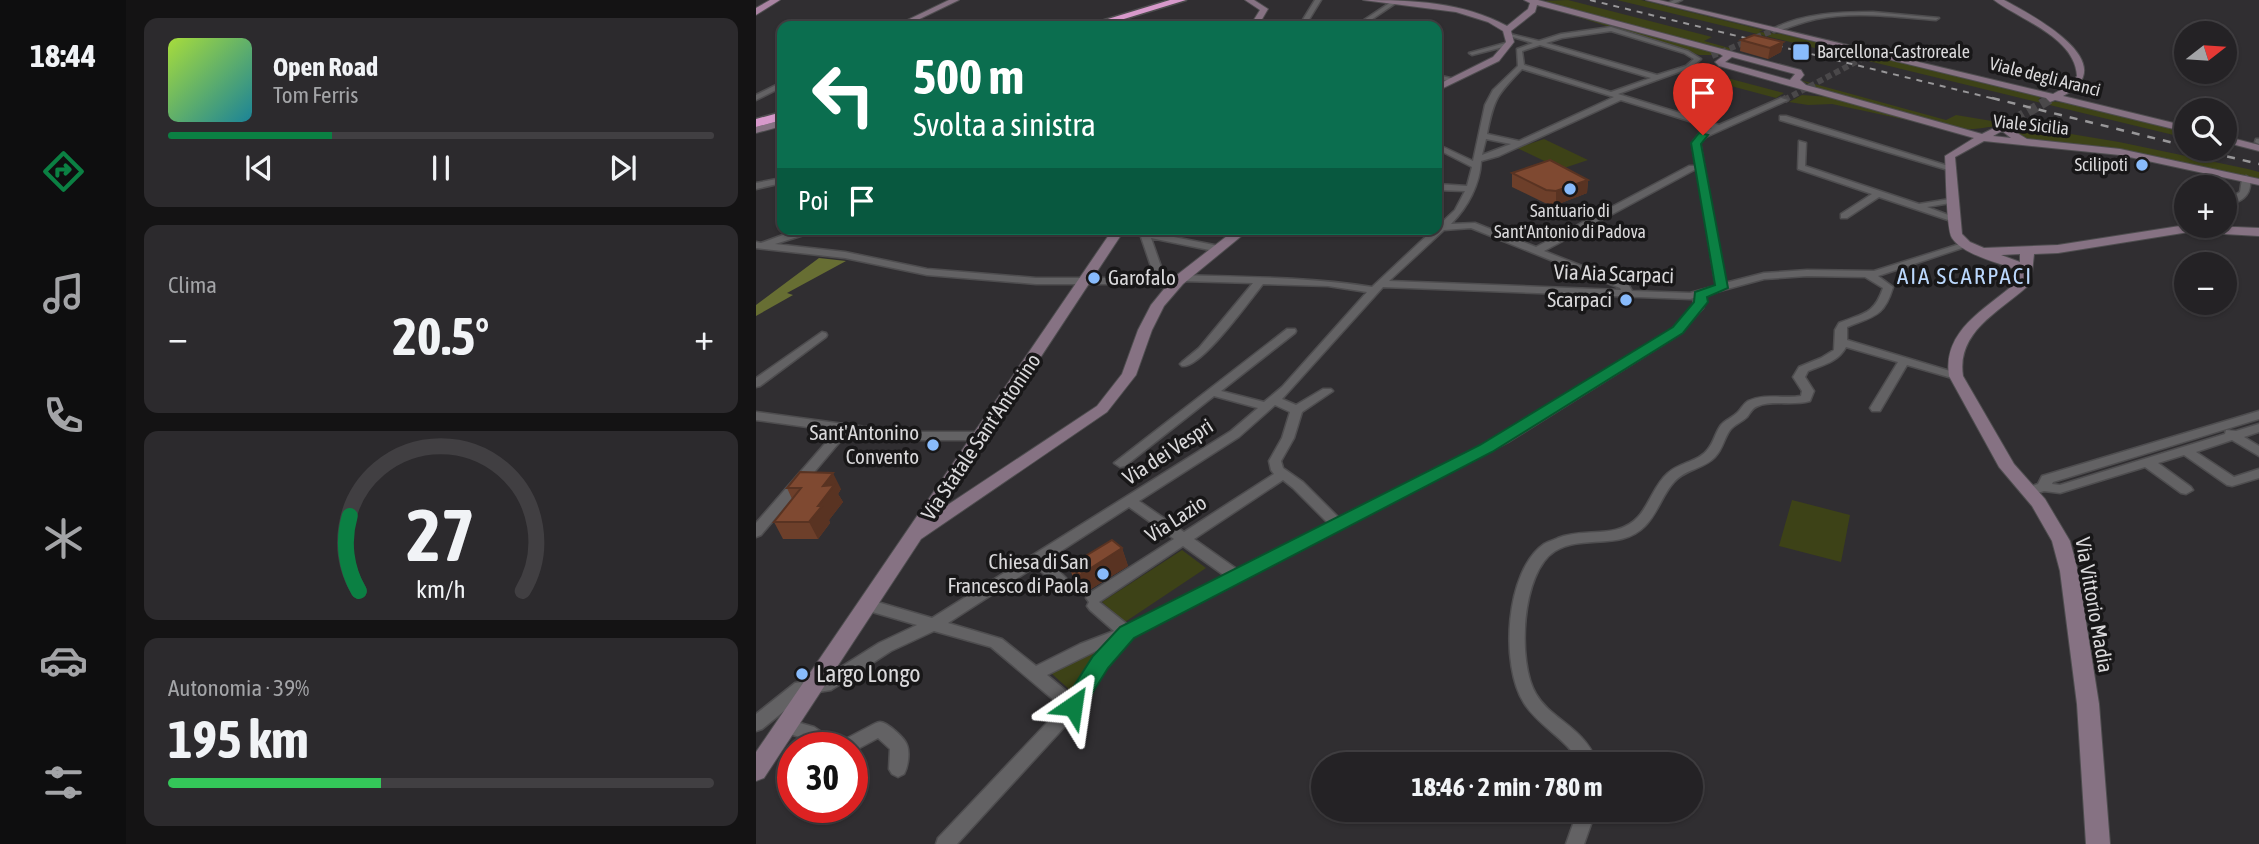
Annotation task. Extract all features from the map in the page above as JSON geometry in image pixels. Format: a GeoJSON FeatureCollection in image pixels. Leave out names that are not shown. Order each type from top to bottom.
{"type":"FeatureCollection","features":[{"type":"Feature","properties":{"kind":"highway"},"geometry":{"type":"LineString","coordinates":[[1108,21],[1181,0]]}},
{"type":"Feature","properties":{"kind":"highway"},"geometry":{"type":"LineString","coordinates":[[756,123],[777,117]]}},
{"type":"Feature","properties":{"kind":"main road"},"geometry":{"type":"LineString","coordinates":[[756,12],[776,0]]}},
{"type":"Feature","properties":{"kind":"street"},"geometry":{"type":"LineString","coordinates":[[910,21],[956,0]]}},
{"type":"Feature","properties":{"kind":"street"},"geometry":{"type":"LineString","coordinates":[[1248,0],[1264,9],[1257,21]]}},
{"type":"Feature","properties":{"kind":"street"},"geometry":{"type":"LineString","coordinates":[[1305,21],[1318,0]]}},
{"type":"Feature","properties":{"kind":"street"},"geometry":{"type":"LineString","coordinates":[[1367,0],[1468,11],[1519,50],[1521,66],[1720,128]]}},
{"type":"Feature","properties":{"kind":"street","name":"Viale degli Aranci"},"geometry":{"type":"LineString","coordinates":[[1650,0],[2174,126]]}},
{"type":"Feature","properties":{"kind":"street"},"geometry":{"type":"LineString","coordinates":[[1669,4],[1679,0]]}},
{"type":"Feature","properties":{"kind":"street"},"geometry":{"type":"LineString","coordinates":[[1998,0],[2050,32],[2074,55],[2081,66],[2081,77],[2074,86],[2052,98]]}},
{"type":"Feature","properties":{"kind":"street"},"geometry":{"type":"LineString","coordinates":[[1442,85],[1490,62],[1524,16],[1532,10],[1532,1]]}},
{"type":"Feature","properties":{"kind":"street","name":"Viale Sicilia"},"geometry":{"type":"LineString","coordinates":[[1532,1],[1798,72],[1800,75],[1794,80],[1804,87]]}},
{"type":"Feature","properties":{"kind":"street"},"geometry":{"type":"LineString","coordinates":[[1366,21],[1393,3]]}},
{"type":"Feature","properties":{"kind":"street"},"geometry":{"type":"LineString","coordinates":[[1774,30],[1807,18],[1838,12],[1936,18]]}},
{"type":"Feature","properties":{"kind":"street"},"geometry":{"type":"LineString","coordinates":[[1519,50],[1541,42],[1611,29],[1686,52],[1698,59]]}},
{"type":"Feature","properties":{"kind":"street"},"geometry":{"type":"LineString","coordinates":[[1490,62],[1468,55],[1508,39],[1541,42],[1658,78]]}},
{"type":"Feature","properties":{"kind":"street","name":"Viale Sicilia"},"geometry":{"type":"LineString","coordinates":[[1731,55],[1719,63],[1954,130],[1975,143],[2031,144],[2120,152],[2259,182]]}},
{"type":"Feature","properties":{"kind":"street"},"geometry":{"type":"LineString","coordinates":[[1611,94],[1688,68],[1698,59],[1712,56]]}},
{"type":"Feature","properties":{"kind":"street","name":"Via dei Vespri"},"geometry":{"type":"LineString","coordinates":[[1444,228],[1459,211],[1471,189],[1490,101],[1521,66]]}},
{"type":"Feature","properties":{"kind":"street"},"geometry":{"type":"LineString","coordinates":[[1442,78],[1452,80]]}},
{"type":"Feature","properties":{"kind":"street"},"geometry":{"type":"LineString","coordinates":[[756,98],[777,87]]}},
{"type":"Feature","properties":{"kind":"street"},"geometry":{"type":"LineString","coordinates":[[1442,148],[1478,162],[1621,97]]}},
{"type":"Feature","properties":{"kind":"street"},"geometry":{"type":"LineString","coordinates":[[1721,288],[1700,168],[1698,139],[1784,100]]}},
{"type":"Feature","properties":{"kind":"street"},"geometry":{"type":"LineString","coordinates":[[1783,118],[1951,168]]}},
{"type":"Feature","properties":{"kind":"street"},"geometry":{"type":"LineString","coordinates":[[756,131],[777,125]]}},
{"type":"Feature","properties":{"kind":"street"},"geometry":{"type":"LineString","coordinates":[[2000,128],[1950,156],[1956,235],[1966,245],[1979,251],[2027,260],[2174,232]]}},
{"type":"Feature","properties":{"kind":"street"},"geometry":{"type":"LineString","coordinates":[[1954,130],[2000,128],[2031,144]]}},
{"type":"Feature","properties":{"kind":"street"},"geometry":{"type":"LineString","coordinates":[[1483,135],[1518,143]]}},
{"type":"Feature","properties":{"kind":"street"},"geometry":{"type":"LineString","coordinates":[[2237,142],[2259,148]]}},
{"type":"Feature","properties":{"kind":"street"},"geometry":{"type":"LineString","coordinates":[[1802,144],[1801,167],[1954,219]]}},
{"type":"Feature","properties":{"kind":"street"},"geometry":{"type":"LineString","coordinates":[[1538,250],[1692,168],[1700,168]]}},
{"type":"Feature","properties":{"kind":"street"},"geometry":{"type":"LineString","coordinates":[[2237,198],[2247,193],[2246,179]]}},
{"type":"Feature","properties":{"kind":"street"},"geometry":{"type":"LineString","coordinates":[[756,186],[777,182]]}},
{"type":"Feature","properties":{"kind":"street"},"geometry":{"type":"LineString","coordinates":[[1442,187],[1471,189]]}},
{"type":"Feature","properties":{"kind":"street"},"geometry":{"type":"LineString","coordinates":[[1844,216],[1879,193]]}},
{"type":"Feature","properties":{"kind":"street"},"geometry":{"type":"LineString","coordinates":[[1919,206],[1954,200]]}},
{"type":"Feature","properties":{"kind":"street"},"geometry":{"type":"LineString","coordinates":[[1444,228],[1472,225],[1625,286],[1628,292]]}},
{"type":"Feature","properties":{"kind":"street"},"geometry":{"type":"LineString","coordinates":[[1462,226],[1521,251]]}},
{"type":"Feature","properties":{"kind":"street"},"geometry":{"type":"LineString","coordinates":[[2237,230],[2259,232]]}},
{"type":"Feature","properties":{"kind":"street"},"geometry":{"type":"LineString","coordinates":[[759,247],[791,235]]}},
{"type":"Feature","properties":{"kind":"street","name":"Via Statale Sant'Antonino"},"geometry":{"type":"LineString","coordinates":[[813,685],[1115,235]]}},
{"type":"Feature","properties":{"kind":"street"},"geometry":{"type":"LineString","coordinates":[[1145,235],[1161,280]]}},
{"type":"Feature","properties":{"kind":"street"},"geometry":{"type":"LineString","coordinates":[[1157,235],[1219,249]]}},
{"type":"Feature","properties":{"kind":"street"},"geometry":{"type":"LineString","coordinates":[[915,535],[1102,409],[1125,382],[1150,319],[1180,279],[1236,235]]}},
{"type":"Feature","properties":{"kind":"street","name":"Via dei Vespri"},"geometry":{"type":"LineString","coordinates":[[813,685],[825,685],[885,647],[936,623],[1222,443],[1307,368],[1376,287],[1436,235]]}},
{"type":"Feature","properties":{"kind":"street","name":"Via Aia Scarpaci"},"geometry":{"type":"LineString","coordinates":[[759,247],[859,258],[928,272],[1084,282],[1261,279],[1376,287],[1700,295],[1777,275],[1869,275],[1966,245]]}},
{"type":"Feature","properties":{"kind":"street"},"geometry":{"type":"LineString","coordinates":[[1841,342],[1956,376],[1954,356],[1962,337],[2027,278],[2027,260]]}},
{"type":"Feature","properties":{"kind":"street"},"geometry":{"type":"LineString","coordinates":[[1581,752],[1574,741],[1535,707],[1524,688],[1518,609],[1534,565],[1546,549],[1560,541],[1617,535],[1633,529],[1646,518],[1670,478],[1708,457],[1728,424],[1740,417],[1750,404],[1762,401],[1794,402],[1806,398],[1808,391],[1800,374],[1803,369],[1836,355],[1843,325],[1876,315],[1881,307],[1888,287],[1869,275]]}},
{"type":"Feature","properties":{"kind":"street"},"geometry":{"type":"LineString","coordinates":[[1186,364],[1203,350],[1261,279]]}},
{"type":"Feature","properties":{"kind":"street"},"geometry":{"type":"LineString","coordinates":[[1035,674],[1096,644],[1127,633],[1504,439],[1674,334],[1698,307],[1700,295]]}},
{"type":"Feature","properties":{"kind":"street"},"geometry":{"type":"LineString","coordinates":[[1120,463],[1291,331]]}},
{"type":"Feature","properties":{"kind":"street"},"geometry":{"type":"LineString","coordinates":[[756,384],[822,335]]}},
{"type":"Feature","properties":{"kind":"street"},"geometry":{"type":"LineString","coordinates":[[1876,408],[1904,360]]}},
{"type":"Feature","properties":{"kind":"street","name":"Via Vittorio Madia"},"geometry":{"type":"LineString","coordinates":[[1956,376],[2001,458],[2036,489],[2058,531],[2069,571],[2088,704],[2098,844]]}},
{"type":"Feature","properties":{"kind":"street"},"geometry":{"type":"LineString","coordinates":[[1327,391],[1297,411],[1289,438],[1275,461],[1277,470],[1298,485],[1337,524]]}},
{"type":"Feature","properties":{"kind":"street"},"geometry":{"type":"LineString","coordinates":[[1213,392],[1297,411]]}},
{"type":"Feature","properties":{"kind":"street"},"geometry":{"type":"LineString","coordinates":[[2036,489],[2047,478],[2259,415]]}},
{"type":"Feature","properties":{"kind":"street"},"geometry":{"type":"LineString","coordinates":[[756,416],[902,436],[980,436]]}},
{"type":"Feature","properties":{"kind":"street"},"geometry":{"type":"LineString","coordinates":[[2221,427],[2259,452]]}},
{"type":"Feature","properties":{"kind":"street"},"geometry":{"type":"LineString","coordinates":[[756,532],[845,428]]}},
{"type":"Feature","properties":{"kind":"street"},"geometry":{"type":"LineString","coordinates":[[2036,489],[2060,489],[2259,428]]}},
{"type":"Feature","properties":{"kind":"street"},"geometry":{"type":"LineString","coordinates":[[2185,450],[2232,482],[2259,473]]}},
{"type":"Feature","properties":{"kind":"street"},"geometry":{"type":"LineString","coordinates":[[2147,462],[2186,490]]}},
{"type":"Feature","properties":{"kind":"street","name":"Via Lazio"},"geometry":{"type":"LineString","coordinates":[[1127,633],[1094,602],[1282,475]]}},
{"type":"Feature","properties":{"kind":"street"},"geometry":{"type":"LineString","coordinates":[[1130,501],[1236,576]]}},
{"type":"Feature","properties":{"kind":"street"},"geometry":{"type":"LineString","coordinates":[[1038,560],[1059,578]]}},
{"type":"Feature","properties":{"kind":"street"},"geometry":{"type":"LineString","coordinates":[[867,605],[936,623],[996,643],[1014,655],[1073,706]]}},
{"type":"Feature","properties":{"kind":"street"},"geometry":{"type":"LineString","coordinates":[[945,844],[1073,706],[1100,662],[1127,633]]}},
{"type":"Feature","properties":{"kind":"street"},"geometry":{"type":"LineString","coordinates":[[756,724],[802,688],[813,685]]}},
{"type":"Feature","properties":{"kind":"street"},"geometry":{"type":"LineString","coordinates":[[756,771],[813,685]]}},
{"type":"Feature","properties":{"kind":"street"},"geometry":{"type":"LineString","coordinates":[[868,735],[880,729],[899,746],[898,769]]}},
{"type":"Feature","properties":{"kind":"street"},"geometry":{"type":"LineString","coordinates":[[783,730],[808,732]]}},
{"type":"Feature","properties":{"kind":"street"},"geometry":{"type":"LineString","coordinates":[[1575,844],[1583,822]]}},
{"type":"Feature","properties":{"kind":"green space"},"geometry":{"type":"Polygon","coordinates":[[[1568,0],[1712,37],[1704,41],[1733,49],[1725,52],[1540,1],[1568,0]]]}},
{"type":"Feature","properties":{"kind":"green space"},"geometry":{"type":"Polygon","coordinates":[[[1617,0],[1641,0],[1763,30],[1759,32],[1781,34],[1863,53],[1858,57],[1880,58],[2042,96],[2038,100],[2068,103],[2174,129],[2174,135],[1617,0]]]}},
{"type":"Feature","properties":{"kind":"green space"},"geometry":{"type":"Polygon","coordinates":[[[1561,10],[1722,55],[1699,55],[1559,11],[1561,10]]]}},
{"type":"Feature","properties":{"kind":"green space"},"geometry":{"type":"Polygon","coordinates":[[[1697,70],[1784,93],[1776,98],[1697,77],[1693,73],[1697,70]]]}},
{"type":"Feature","properties":{"kind":"green space"},"geometry":{"type":"Polygon","coordinates":[[[1800,80],[1946,120],[1956,115],[2174,154],[2174,161],[2210,161],[2248,169],[2259,172],[2259,180],[2108,148],[2026,140],[2011,130],[2012,126],[1966,129],[1942,125],[1822,90],[1800,80]]]}},
{"type":"Feature","properties":{"kind":"green space"},"geometry":{"type":"Polygon","coordinates":[[[1802,95],[1829,97],[1921,123],[1832,104],[1808,105],[1789,102],[1802,95]]]}},
{"type":"Feature","properties":{"kind":"green space"},"geometry":{"type":"Polygon","coordinates":[[[1544,139],[1588,160],[1561,169],[1517,148],[1544,139]]]}},
{"type":"Feature","properties":{"kind":"green space"},"geometry":{"type":"Polygon","coordinates":[[[819,258],[846,261],[787,293],[793,295],[756,316],[756,305],[819,258]]]}},
{"type":"Feature","properties":{"kind":"green space"},"geometry":{"type":"Polygon","coordinates":[[[1792,500],[1850,515],[1841,562],[1779,546],[1792,500]]]}},
{"type":"Feature","properties":{"kind":"green space"},"geometry":{"type":"Polygon","coordinates":[[[1182,550],[1206,568],[1125,622],[1102,602],[1182,550]]]}},
{"type":"Feature","properties":{"kind":"green space"},"geometry":{"type":"Polygon","coordinates":[[[1100,646],[1071,691],[1051,673],[1100,646]]]}},
{"type":"Feature","properties":{"kind":"building"},"geometry":{"type":"Polygon","coordinates":[[[1754,35],[1783,42],[1770,48],[1741,40],[1754,35]]]}},
{"type":"Feature","properties":{"kind":"building"},"geometry":{"type":"Polygon","coordinates":[[[1550,160],[1588,180],[1556,191],[1546,190],[1512,173],[1550,160]]]}},
{"type":"Feature","properties":{"kind":"building"},"geometry":{"type":"Polygon","coordinates":[[[800,472],[833,473],[823,486],[834,485],[809,522],[774,522],[801,488],[787,488],[800,472]]]}},
{"type":"Feature","properties":{"kind":"building"},"geometry":{"type":"Polygon","coordinates":[[[1112,540],[1122,548],[1080,575],[1069,566],[1112,540]]]}},
{"type":"Feature","properties":{"kind":"tunnel"},"geometry":{"type":"LineString","coordinates":[[1712,56],[1774,30]]}},
{"type":"Feature","properties":{"kind":"tunnel"},"geometry":{"type":"LineString","coordinates":[[1787,98],[1784,100],[1869,55]]}},
{"type":"Feature","properties":{"kind":"tunnel"},"geometry":{"type":"LineString","coordinates":[[2002,127],[2050,99]]}},
{"type":"Feature","properties":{"kind":"railway"},"geometry":{"type":"LineString","coordinates":[[1590,0],[1999,100]]}},
{"type":"Feature","properties":{"kind":"railway"},"geometry":{"type":"LineString","coordinates":[[1992,98],[2174,143]]}},
{"type":"Feature","properties":{"kind":"railway"},"geometry":{"type":"LineString","coordinates":[[2237,159],[2259,164]]}},
{"type":"Feature","properties":{"kind":"place","name":"Barcellona-Castroreale"},"geometry":{"type":"Point","coordinates":[1801,52]}},
{"type":"Feature","properties":{"kind":"place","name":"Scilipoti"},"geometry":{"type":"Point","coordinates":[2142,165]}},
{"type":"Feature","properties":{"kind":"place","name":"Santuario di Sant'Antonio di Padova"},"geometry":{"type":"Point","coordinates":[1570,189]}},
{"type":"Feature","properties":{"kind":"place","name":"Garofalo"},"geometry":{"type":"Point","coordinates":[1094,278]}},
{"type":"Feature","properties":{"kind":"place","name":"Scarpaci"},"geometry":{"type":"Point","coordinates":[1626,300]}},
{"type":"Feature","properties":{"kind":"place","name":"Sant'Antonino Convento"},"geometry":{"type":"Point","coordinates":[933,445]}},
{"type":"Feature","properties":{"kind":"place","name":"Chiesa di San Francesco di Paola"},"geometry":{"type":"Point","coordinates":[1103,574]}},
{"type":"Feature","properties":{"kind":"place","name":"Largo Longo"},"geometry":{"type":"Point","coordinates":[802,674]}},
{"type":"Feature","properties":{"kind":"district","name":"AIA SCARPACI"},"geometry":{"type":"Point","coordinates":[1965,276]}},
{"type":"Feature","properties":{"kind":"route"},"geometry":{"type":"LineString","coordinates":[[1073,706],[1100,662],[1127,633],[1139,625],[1486,448],[1623,362],[1674,334],[1698,307],[1701,302],[1700,295],[1721,288],[1696,143],[1703,135]]}}]}
